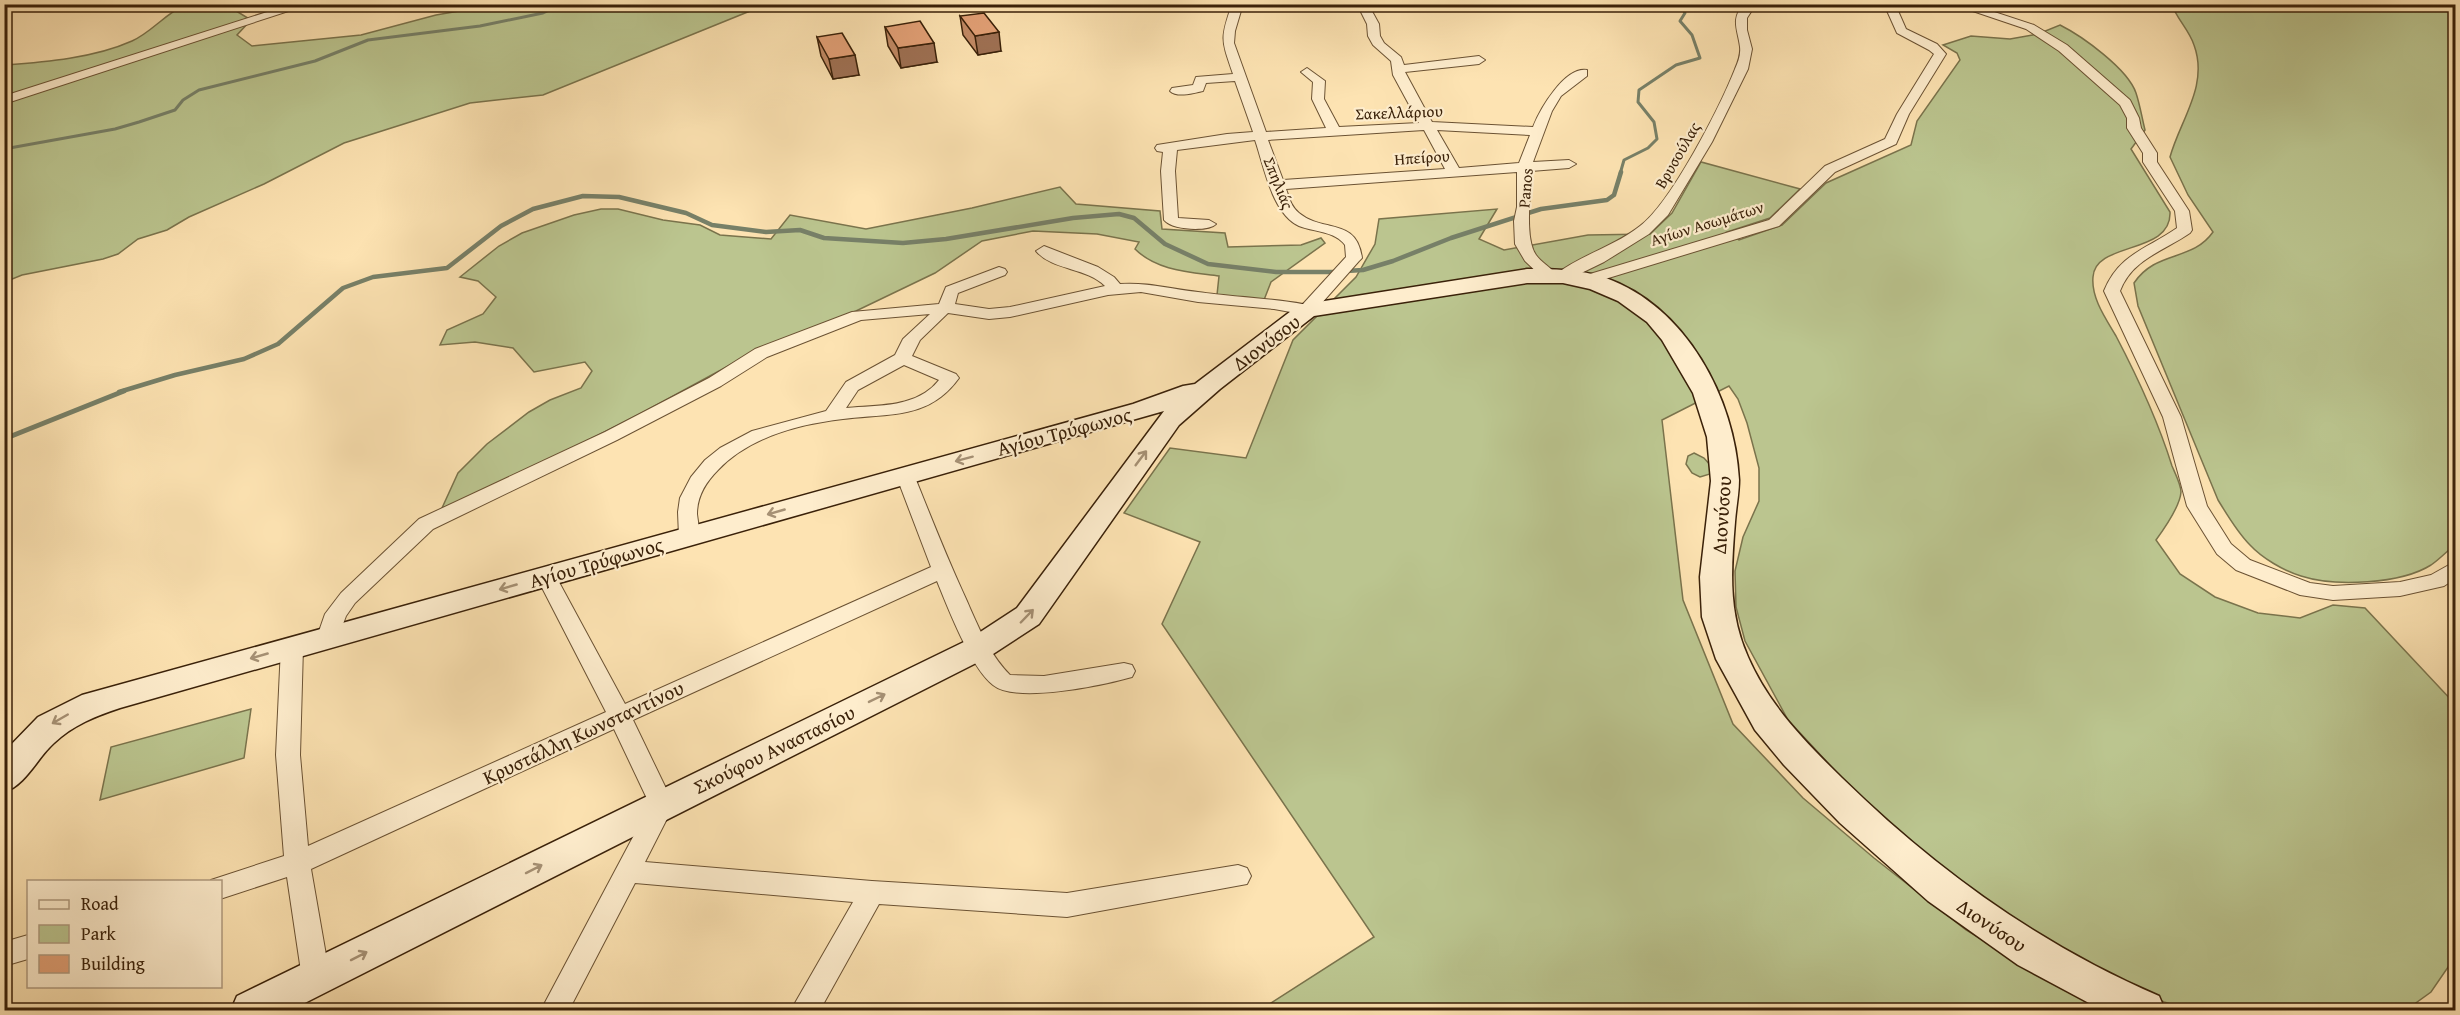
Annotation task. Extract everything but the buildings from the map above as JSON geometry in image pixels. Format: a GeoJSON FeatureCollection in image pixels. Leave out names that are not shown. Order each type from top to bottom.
{"type":"FeatureCollection","features":[{"type":"Feature","properties":{"kind":"main road","name":"Διονύσου"},"geometry":{"type":"LineString","coordinates":[[1211,384],[1307,310],[1497,279],[1567,278],[1626,296],[1655,317],[1672,336],[1694,369],[1706,393],[1720,437],[1725,467],[1723,516],[1715,577],[1718,617],[1732,659],[1767,721],[1796,755],[1853,812],[1941,889],[2032,952],[2102,991],[2145,1011]]}},
{"type":"Feature","properties":{"kind":"main road","name":"Αγίου Τρύφωνος"},"geometry":{"type":"LineString","coordinates":[[4,778],[28,744],[47,727],[75,710],[292,647],[1142,410],[1211,384]]}},
{"type":"Feature","properties":{"kind":"main road","name":"Σκούφου Αναστασίου"},"geometry":{"type":"LineString","coordinates":[[251,1011],[979,648],[1028,616],[1170,419],[1211,384]]}},
{"type":"Feature","properties":{"kind":"main road"},"geometry":{"type":"LineString","coordinates":[[1142,410],[1157,409],[1169,415],[1170,419]]}},
{"type":"Feature","properties":{"kind":"street"},"geometry":{"type":"LineString","coordinates":[[4,100],[304,4]]}},
{"type":"Feature","properties":{"kind":"street","name":"Σπηλιάς"},"geometry":{"type":"LineString","coordinates":[[1238,4],[1228,36],[1288,213],[1315,228],[1343,234],[1353,242],[1354,258],[1307,310]]}},
{"type":"Feature","properties":{"kind":"street"},"geometry":{"type":"LineString","coordinates":[[1362,4],[1373,24],[1376,39],[1397,60],[1399,75],[1454,172]]}},
{"type":"Feature","properties":{"kind":"street","name":"Βρυσούλας"},"geometry":{"type":"LineString","coordinates":[[1567,278],[1626,244],[1664,212],[1716,120],[1740,72],[1747,53],[1740,26],[1745,9],[1751,4]]}},
{"type":"Feature","properties":{"kind":"street","name":"Αγίων Ασωμάτων"},"geometry":{"type":"LineString","coordinates":[[1567,278],[1774,223],[1830,169],[1891,141],[1902,114],[1940,54],[1933,46],[1901,31],[1889,4]]}},
{"type":"Feature","properties":{"kind":"street"},"geometry":{"type":"LineString","coordinates":[[1957,4],[2030,27],[2053,41],[2125,103],[2133,118],[2134,128],[2150,153],[2150,162],[2182,211],[2185,230],[2128,262],[2116,277],[2112,291],[2172,417],[2197,506],[2224,549],[2243,565],[2307,590],[2333,592],[2400,590],[2437,581],[2456,568]]}},
{"type":"Feature","properties":{"kind":"street"},"geometry":{"type":"LineString","coordinates":[[1398,69],[1479,60]]}},
{"type":"Feature","properties":{"kind":"street"},"geometry":{"type":"LineString","coordinates":[[1307,72],[1319,81],[1318,99],[1335,132]]}},
{"type":"Feature","properties":{"kind":"street","name":"Panos"},"geometry":{"type":"LineString","coordinates":[[1567,278],[1530,258],[1523,244],[1524,168],[1556,94],[1583,73]]}},
{"type":"Feature","properties":{"kind":"street"},"geometry":{"type":"LineString","coordinates":[[1176,91],[1199,88],[1200,80],[1240,77]]}},
{"type":"Feature","properties":{"kind":"street","name":"Σακελλάριου"},"geometry":{"type":"LineString","coordinates":[[1209,224],[1175,223],[1171,220],[1166,148],[1215,140],[1428,126],[1539,131]]}},
{"type":"Feature","properties":{"kind":"street","name":"Ηπείρου"},"geometry":{"type":"LineString","coordinates":[[1278,185],[1569,164]]}},
{"type":"Feature","properties":{"kind":"street"},"geometry":{"type":"LineString","coordinates":[[1044,251],[1069,264],[1099,271],[1116,289]]}},
{"type":"Feature","properties":{"kind":"street"},"geometry":{"type":"LineString","coordinates":[[903,358],[911,341],[945,308],[952,290],[999,272]]}},
{"type":"Feature","properties":{"kind":"street"},"geometry":{"type":"LineString","coordinates":[[328,637],[336,614],[348,598],[426,524],[611,436],[779,346],[858,315],[945,308],[988,314],[1010,312],[1116,289],[1141,287],[1198,297],[1274,304],[1307,310]]}},
{"type":"Feature","properties":{"kind":"street"},"geometry":{"type":"LineString","coordinates":[[689,536],[688,504],[696,485],[709,467],[746,440],[780,428],[832,415],[880,413],[900,409],[921,402],[935,394],[950,378],[903,358]]}},
{"type":"Feature","properties":{"kind":"street"},"geometry":{"type":"LineString","coordinates":[[832,415],[852,386],[903,358]]}},
{"type":"Feature","properties":{"kind":"street"},"geometry":{"type":"LineString","coordinates":[[905,475],[942,570],[991,671],[1001,681],[1017,685],[1060,682],[1124,672]]}},
{"type":"Feature","properties":{"kind":"street","name":"Κρυστάλλη Κωνσταντίνου"},"geometry":{"type":"LineString","coordinates":[[222,887],[297,863],[942,570]]}},
{"type":"Feature","properties":{"kind":"street"},"geometry":{"type":"LineString","coordinates":[[546,576],[620,715],[662,805],[555,1011]]}},
{"type":"Feature","properties":{"kind":"street"},"geometry":{"type":"LineString","coordinates":[[292,647],[288,754],[297,863],[316,978]]}},
{"type":"Feature","properties":{"kind":"street"},"geometry":{"type":"LineString","coordinates":[[626,871],[872,892],[1067,905],[1238,876]]}},
{"type":"Feature","properties":{"kind":"street"},"geometry":{"type":"LineString","coordinates":[[805,1011],[872,892]]}},
{"type":"Feature","properties":{"kind":"street"},"geometry":{"type":"LineString","coordinates":[[4,954],[27,947]]}},
{"type":"Feature","properties":{"kind":"green space"},"geometry":{"type":"Polygon","coordinates":[[[185,5],[233,9],[251,20],[237,35],[252,46],[361,35],[436,15],[494,5],[765,5],[543,95],[470,103],[344,143],[264,184],[189,217],[167,230],[138,239],[118,254],[22,275],[5,282],[5,65],[70,58],[117,47],[146,33],[185,5]]]}},
{"type":"Feature","properties":{"kind":"green space"},"geometry":{"type":"Polygon","coordinates":[[[2172,5],[2455,5],[2456,544],[2434,563],[2418,571],[2386,580],[2368,582],[2331,582],[2294,574],[2274,564],[2255,550],[2245,540],[2218,500],[2138,306],[2134,283],[2153,265],[2195,248],[2213,232],[2188,195],[2170,157],[2196,89],[2198,75],[2198,60],[2194,45],[2172,5]]]}},
{"type":"Feature","properties":{"kind":"green space"},"geometry":{"type":"Polygon","coordinates":[[[2060,25],[2103,54],[2131,84],[2136,93],[2145,130],[2131,149],[2170,212],[2167,226],[2159,235],[2106,258],[2097,266],[2093,277],[2094,293],[2147,400],[2180,486],[2178,504],[2156,540],[2180,574],[2215,597],[2258,613],[2300,618],[2333,605],[2365,608],[2455,704],[2455,957],[2431,992],[2406,1010],[2192,1010],[2164,1002],[2088,965],[1996,911],[1910,842],[1840,776],[1788,720],[1745,641],[1736,607],[1735,571],[1743,537],[1759,501],[1759,468],[1747,423],[1738,399],[1729,386],[1662,420],[1683,600],[1733,724],[1803,798],[1874,858],[1966,930],[2071,993],[2113,1010],[1260,1010],[1374,937],[1162,624],[1200,542],[1124,513],[1170,448],[1246,458],[1293,340],[1356,277],[1375,244],[1379,219],[1497,209],[1479,239],[1504,250],[1588,235],[1650,234],[1672,213],[1701,162],[1800,189],[1770,218],[1727,232],[1739,240],[1782,225],[1826,183],[1911,145],[1917,121],[1960,60],[1957,53],[1943,45],[1971,36],[2010,39],[2038,34],[2060,25]]]}},
{"type":"Feature","properties":{"kind":"green space"},"geometry":{"type":"Polygon","coordinates":[[[1060,187],[1076,204],[1160,211],[1162,229],[1225,233],[1228,247],[1301,245],[1321,238],[1325,243],[1271,282],[1264,300],[1217,295],[1219,276],[1185,272],[1153,262],[1135,249],[1139,242],[1097,234],[1033,231],[982,241],[935,273],[856,311],[754,352],[640,414],[474,498],[442,508],[458,473],[487,444],[529,412],[550,400],[581,388],[592,371],[585,362],[534,372],[513,348],[475,342],[440,345],[447,330],[483,314],[496,297],[478,281],[460,277],[499,246],[522,233],[574,215],[601,209],[618,209],[663,220],[700,225],[720,235],[771,239],[790,215],[866,229],[972,208],[1060,187]]]}},
{"type":"Feature","properties":{"kind":"green space"},"geometry":{"type":"Polygon","coordinates":[[[1694,453],[1704,458],[1712,467],[1710,474],[1700,477],[1692,473],[1686,464],[1688,456],[1694,453]]]}},
{"type":"Feature","properties":{"kind":"green space"},"geometry":{"type":"Polygon","coordinates":[[[251,709],[244,758],[100,800],[111,747],[251,709]]]}},
{"type":"Feature","properties":{"kind":"waterway"},"geometry":{"type":"LineString","coordinates":[[4,149],[115,129],[139,122],[175,110],[183,100],[199,90],[315,61],[368,40],[480,26],[543,13],[562,4]]}},
{"type":"Feature","properties":{"kind":"waterway"},"geometry":{"type":"LineString","coordinates":[[1620,174],[1624,160],[1648,148],[1657,139],[1654,122],[1638,102],[1639,90],[1676,65],[1700,58],[1692,35],[1680,21],[1685,13],[1680,4]]}},
{"type":"Feature","properties":{"kind":"waterway"},"geometry":{"type":"LineString","coordinates":[[1346,271],[1363,270],[1393,261],[1451,238],[1541,209],[1607,200],[1614,195],[1621,172]]}},
{"type":"Feature","properties":{"kind":"waterway"},"geometry":{"type":"LineString","coordinates":[[119,392],[175,375],[244,359],[278,344],[343,288],[373,277],[447,268],[501,226],[533,209],[583,196],[619,197],[686,213],[712,225],[766,232],[800,230],[824,238],[903,243],[946,239],[1073,218],[1119,214],[1134,218],[1165,244],[1208,264],[1276,272],[1336,272]]}},
{"type":"Feature","properties":{"kind":"waterway"},"geometry":{"type":"LineString","coordinates":[[4,439],[124,391]]}}]}
